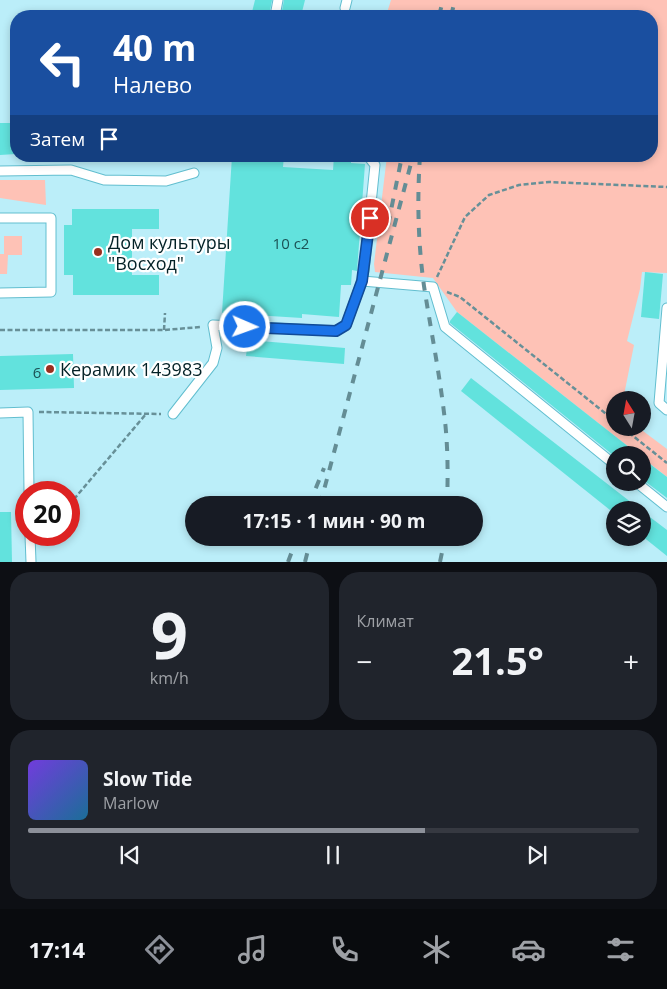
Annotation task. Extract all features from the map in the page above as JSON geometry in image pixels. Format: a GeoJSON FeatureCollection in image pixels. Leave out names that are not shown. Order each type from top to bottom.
{"type":"FeatureCollection","features":[{"type":"Feature","properties":{"kind":"lane"},"geometry":{"type":"LineString","coordinates":[[173,414],[213,363],[217,348],[213,325],[336,331],[346,325],[362,281],[375,165],[373,162]]}},
{"type":"Feature","properties":{"kind":"lane"},"geometry":{"type":"LineString","coordinates":[[0,171],[71,170],[104,180],[166,181],[194,173]]}},
{"type":"Feature","properties":{"kind":"lane"},"geometry":{"type":"LineString","coordinates":[[0,218],[51,218],[51,292],[0,293]]}},
{"type":"Feature","properties":{"kind":"lane"},"geometry":{"type":"LineString","coordinates":[[362,281],[433,286],[445,327],[606,458]]}},
{"type":"Feature","properties":{"kind":"lane"},"geometry":{"type":"LineString","coordinates":[[667,308],[660,403],[667,410]]}},
{"type":"Feature","properties":{"kind":"lane"},"geometry":{"type":"LineString","coordinates":[[0,413],[28,412],[29,481]]}},
{"type":"Feature","properties":{"kind":"lane"},"geometry":{"type":"LineString","coordinates":[[647,491],[667,508]]}},
{"type":"Feature","properties":{"kind":"lane"},"geometry":{"type":"LineString","coordinates":[[30,546],[31,562]]}},
{"type":"Feature","properties":{"kind":"path"},"geometry":{"type":"LineString","coordinates":[[606,414],[460,297],[433,286],[465,217],[488,195],[519,185],[549,182],[667,187]]}},
{"type":"Feature","properties":{"kind":"path"},"geometry":{"type":"LineString","coordinates":[[164,330],[165,313]]}},
{"type":"Feature","properties":{"kind":"path"},"geometry":{"type":"LineString","coordinates":[[0,330],[164,330],[213,325]]}},
{"type":"Feature","properties":{"kind":"path"},"geometry":{"type":"LineString","coordinates":[[28,412],[173,414]]}},
{"type":"Feature","properties":{"kind":"path"},"geometry":{"type":"LineString","coordinates":[[80,492],[146,414]]}},
{"type":"Feature","properties":{"kind":"path"},"geometry":{"type":"LineString","coordinates":[[633,436],[667,463]]}},
{"type":"Feature","properties":{"kind":"shaded area"},"geometry":{"type":"Polygon","coordinates":[[[391,0],[667,0],[667,273],[642,272],[640,289],[627,341],[634,345],[625,391],[606,391],[606,429],[457,312],[433,278],[375,272],[374,264],[386,162],[658,162],[658,10],[388,10],[391,0]]]}},
{"type":"Feature","properties":{"kind":"shaded area"},"geometry":{"type":"Polygon","coordinates":[[[0,180],[45,180],[46,205],[0,198],[0,180]]]}},
{"type":"Feature","properties":{"kind":"shaded area"},"geometry":{"type":"Polygon","coordinates":[[[4,236],[22,236],[22,255],[8,255],[7,274],[0,274],[0,254],[4,254],[4,236]]]}},
{"type":"Feature","properties":{"kind":"shaded area"},"geometry":{"type":"Polygon","coordinates":[[[615,436],[650,436],[667,449],[667,477],[651,464],[651,446],[628,446],[615,436]]]}},
{"type":"Feature","properties":{"kind":"building"},"geometry":{"type":"Polygon","coordinates":[[[255,0],[272,0],[270,10],[252,10],[255,0]]]}},
{"type":"Feature","properties":{"kind":"building"},"geometry":{"type":"Polygon","coordinates":[[[284,0],[305,0],[302,10],[282,10],[284,0]]]}},
{"type":"Feature","properties":{"kind":"building"},"geometry":{"type":"Polygon","coordinates":[[[0,123],[10,123],[10,154],[0,155],[0,123]]]}},
{"type":"Feature","properties":{"kind":"building"},"geometry":{"type":"Polygon","coordinates":[[[232,162],[283,162],[283,167],[333,170],[334,162],[365,164],[357,271],[352,270],[351,285],[341,285],[339,317],[302,314],[302,318],[222,313],[232,162]]]}},
{"type":"Feature","properties":{"kind":"building","name":"Дом культуры \"Восход\""},"geometry":{"type":"Polygon","coordinates":[[[72,209],[159,209],[159,229],[132,229],[132,275],[159,275],[159,295],[73,295],[73,275],[64,275],[64,225],[72,225],[72,209]]]}},
{"type":"Feature","properties":{"kind":"building"},"geometry":{"type":"Polygon","coordinates":[[[645,272],[663,274],[659,319],[641,317],[645,272]]]}},
{"type":"Feature","properties":{"kind":"building"},"geometry":{"type":"Polygon","coordinates":[[[457,312],[606,429],[606,436],[615,436],[628,446],[606,446],[606,449],[450,323],[457,312]]]}},
{"type":"Feature","properties":{"kind":"building"},"geometry":{"type":"Polygon","coordinates":[[[248,340],[345,348],[344,364],[246,356],[248,340]]]}},
{"type":"Feature","properties":{"kind":"building"},"geometry":{"type":"Polygon","coordinates":[[[73,354],[74,388],[0,390],[0,356],[73,354]]]}},
{"type":"Feature","properties":{"kind":"building"},"geometry":{"type":"Polygon","coordinates":[[[471,378],[606,483],[606,491],[617,491],[629,501],[606,501],[606,507],[461,391],[471,378]]]}},
{"type":"Feature","properties":{"kind":"building"},"geometry":{"type":"Polygon","coordinates":[[[651,465],[667,477],[667,498],[651,486],[651,465]]]}},
{"type":"Feature","properties":{"kind":"building"},"geometry":{"type":"Polygon","coordinates":[[[0,512],[11,512],[12,562],[0,562],[0,512]]]}},
{"type":"Feature","properties":{"kind":"building"},"geometry":{"type":"Polygon","coordinates":[[[651,518],[667,530],[667,556],[651,543],[651,518]]]}},
{"type":"Feature","properties":{"kind":"railway"},"geometry":{"type":"LineString","coordinates":[[440,10],[443,0]]}},
{"type":"Feature","properties":{"kind":"railway"},"geometry":{"type":"LineString","coordinates":[[452,10],[455,0]]}},
{"type":"Feature","properties":{"kind":"railway"},"geometry":{"type":"LineString","coordinates":[[388,225],[401,162]]}},
{"type":"Feature","properties":{"kind":"railway"},"geometry":{"type":"LineString","coordinates":[[322,496],[411,162]]}},
{"type":"Feature","properties":{"kind":"railway"},"geometry":{"type":"LineString","coordinates":[[420,162],[418,205],[420,254],[445,421],[447,496]]}},
{"type":"Feature","properties":{"kind":"railway"},"geometry":{"type":"LineString","coordinates":[[313,496],[324,468]]}},
{"type":"Feature","properties":{"kind":"railway"},"geometry":{"type":"LineString","coordinates":[[288,562],[294,546]]}},
{"type":"Feature","properties":{"kind":"railway"},"geometry":{"type":"LineString","coordinates":[[305,562],[309,546]]}},
{"type":"Feature","properties":{"kind":"railway"},"geometry":{"type":"LineString","coordinates":[[440,562],[443,546]]}},
{"type":"Feature","properties":{"kind":"place","name":"Дом культуры \"Восход\""},"geometry":{"type":"Point","coordinates":[98,252]}},
{"type":"Feature","properties":{"kind":"place","name":"Керамик 143983"},"geometry":{"type":"Point","coordinates":[50,369]}},
{"type":"Feature","properties":{"kind":"route"},"geometry":{"type":"LineString","coordinates":[[245,327],[336,331],[346,325],[362,281],[370,218]]}}]}
